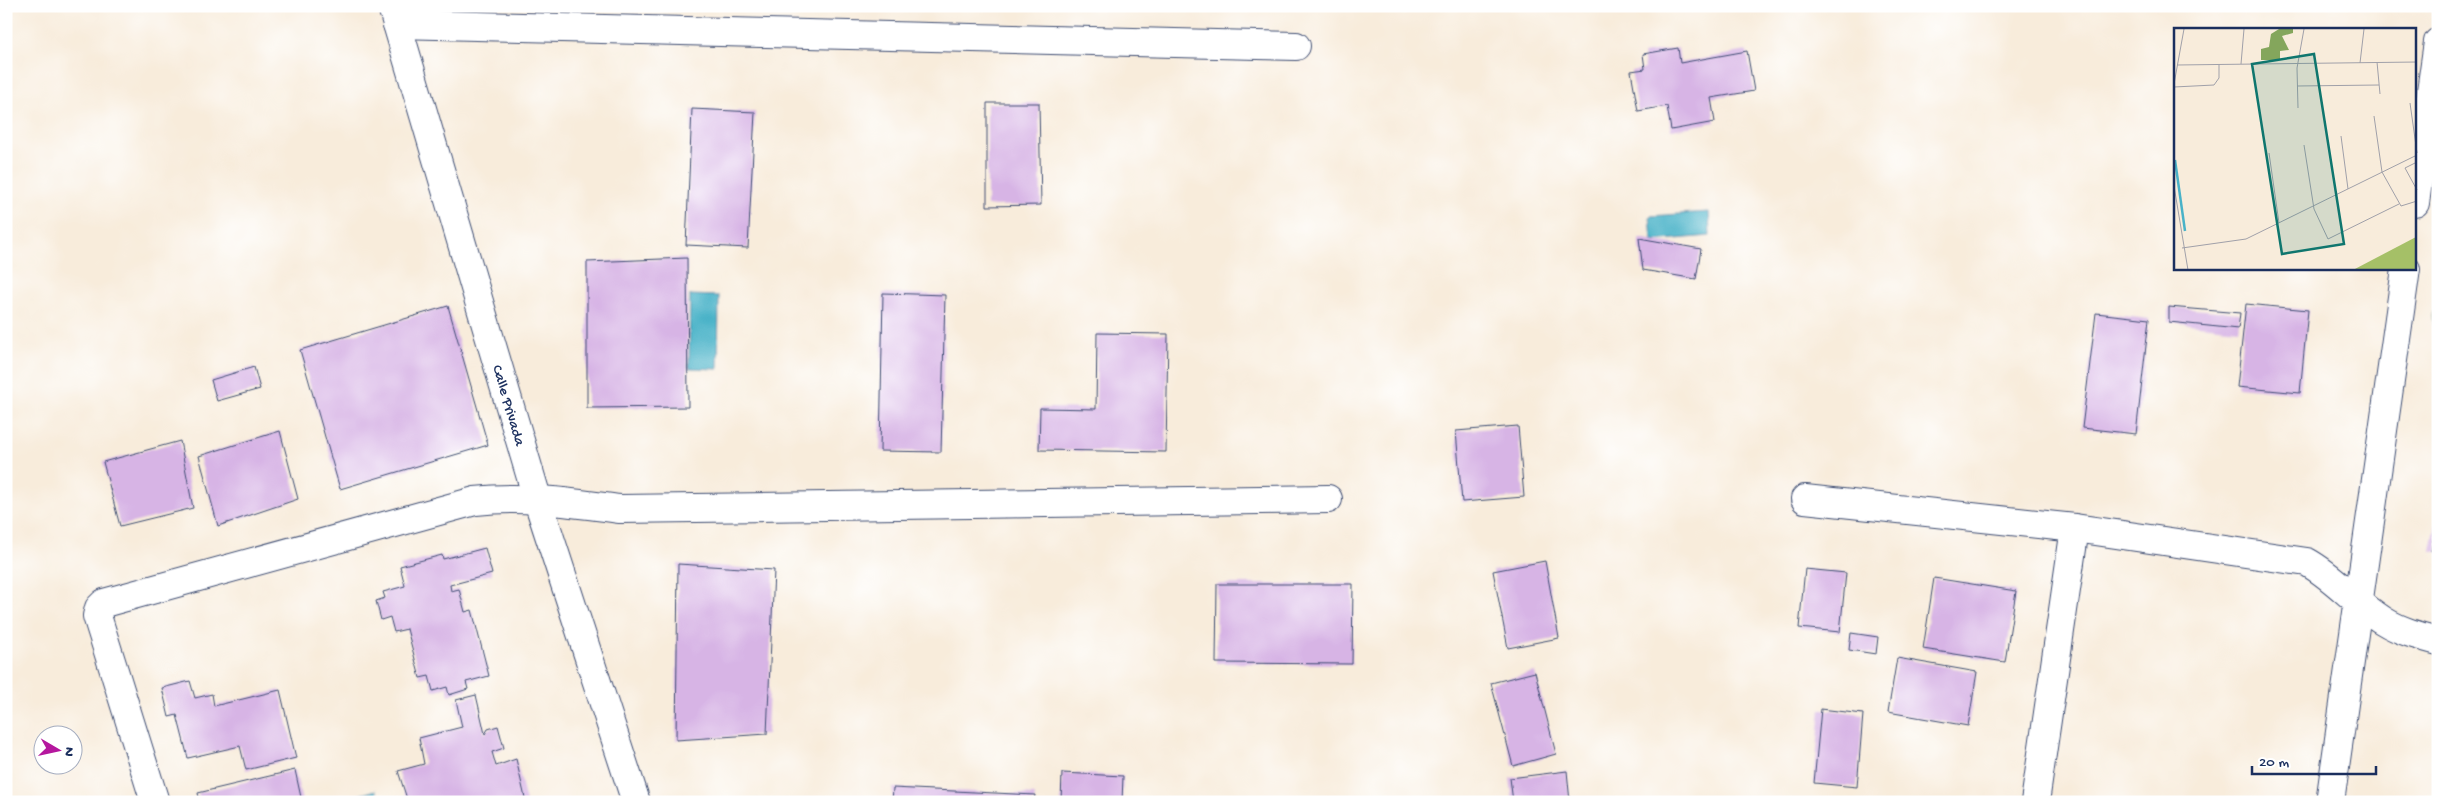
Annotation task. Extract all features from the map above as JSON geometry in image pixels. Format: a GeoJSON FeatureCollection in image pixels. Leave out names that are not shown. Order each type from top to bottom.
{"type":"FeatureCollection","features":[{"type":"Feature","properties":{"kind":"street"},"geometry":{"type":"LineString","coordinates":[[395,15],[1296,46]]}},
{"type":"Feature","properties":{"kind":"street","name":"Calle Privada"},"geometry":{"type":"LineString","coordinates":[[395,15],[537,498],[636,802]]}},
{"type":"Feature","properties":{"kind":"street"},"geometry":{"type":"LineString","coordinates":[[2416,196],[2438,42]]}},
{"type":"Feature","properties":{"kind":"street"},"geometry":{"type":"LineString","coordinates":[[2330,802],[2406,270]]}},
{"type":"Feature","properties":{"kind":"street"},"geometry":{"type":"LineString","coordinates":[[155,802],[97,616],[99,608],[104,603],[475,501],[506,497],[537,498],[620,508],[1328,499]]}},
{"type":"Feature","properties":{"kind":"street"},"geometry":{"type":"LineString","coordinates":[[1805,499],[2075,528],[2307,562],[2335,580],[2383,620],[2408,633],[2438,641]]}},
{"type":"Feature","properties":{"kind":"street"},"geometry":{"type":"LineString","coordinates":[[2035,802],[2075,528]]}},
{"type":"Feature","properties":{"kind":"green space"},"geometry":{"type":"Polygon","coordinates":[[[2438,293],[2438,364],[2433,316],[2438,293]]]}},
{"type":"Feature","properties":{"kind":"water"},"geometry":{"type":"Polygon","coordinates":[[[1709,212],[1710,236],[1652,241],[1650,216],[1709,212]]]}},
{"type":"Feature","properties":{"kind":"water"},"geometry":{"type":"Polygon","coordinates":[[[690,295],[719,296],[718,369],[689,368],[690,295]]]}},
{"type":"Feature","properties":{"kind":"water"},"geometry":{"type":"Polygon","coordinates":[[[376,790],[379,802],[358,802],[356,796],[376,790]]]}},
{"type":"Feature","properties":{"kind":"building"},"geometry":{"type":"Polygon","coordinates":[[[1678,48],[1680,63],[1747,51],[1754,91],[1711,98],[1715,122],[1671,130],[1667,106],[1638,111],[1631,71],[1645,69],[1643,54],[1678,48]]]}},
{"type":"Feature","properties":{"kind":"building"},"geometry":{"type":"Polygon","coordinates":[[[987,103],[1039,103],[1041,205],[987,206],[987,103]]]}},
{"type":"Feature","properties":{"kind":"building"},"geometry":{"type":"Polygon","coordinates":[[[692,109],[755,112],[748,248],[686,245],[692,109]]]}},
{"type":"Feature","properties":{"kind":"building"},"geometry":{"type":"Polygon","coordinates":[[[1639,238],[1701,249],[1696,279],[1643,270],[1639,238]]]}},
{"type":"Feature","properties":{"kind":"building"},"geometry":{"type":"Polygon","coordinates":[[[687,258],[688,407],[587,408],[587,262],[687,258]]]}},
{"type":"Feature","properties":{"kind":"building"},"geometry":{"type":"Polygon","coordinates":[[[883,293],[945,295],[941,452],[880,451],[883,293]]]}},
{"type":"Feature","properties":{"kind":"building"},"geometry":{"type":"Polygon","coordinates":[[[2246,304],[2308,310],[2300,393],[2237,387],[2246,304]]]}},
{"type":"Feature","properties":{"kind":"building"},"geometry":{"type":"Polygon","coordinates":[[[448,306],[488,445],[340,489],[300,350],[448,306]]]}},
{"type":"Feature","properties":{"kind":"building"},"geometry":{"type":"Polygon","coordinates":[[[2169,307],[2240,313],[2238,329],[2169,322],[2169,307]]]}},
{"type":"Feature","properties":{"kind":"building"},"geometry":{"type":"Polygon","coordinates":[[[2096,313],[2149,319],[2136,434],[2082,428],[2096,313]]]}},
{"type":"Feature","properties":{"kind":"building"},"geometry":{"type":"Polygon","coordinates":[[[1097,333],[1168,334],[1166,452],[1039,450],[1040,408],[1096,409],[1097,333]]]}},
{"type":"Feature","properties":{"kind":"building"},"geometry":{"type":"Polygon","coordinates":[[[254,367],[260,389],[217,401],[211,380],[254,367]]]}},
{"type":"Feature","properties":{"kind":"building"},"geometry":{"type":"Polygon","coordinates":[[[1518,426],[1524,497],[1462,502],[1456,431],[1518,426]]]}},
{"type":"Feature","properties":{"kind":"building"},"geometry":{"type":"Polygon","coordinates":[[[280,431],[298,499],[218,526],[199,456],[280,431]]]}},
{"type":"Feature","properties":{"kind":"building"},"geometry":{"type":"Polygon","coordinates":[[[180,441],[193,508],[120,526],[103,462],[180,441]]]}},
{"type":"Feature","properties":{"kind":"building"},"geometry":{"type":"Polygon","coordinates":[[[2438,519],[2438,552],[2431,551],[2438,519]]]}},
{"type":"Feature","properties":{"kind":"building"},"geometry":{"type":"Polygon","coordinates":[[[485,548],[492,574],[450,585],[451,591],[459,589],[465,612],[472,610],[489,676],[466,682],[468,689],[449,695],[447,687],[433,691],[429,676],[420,678],[407,629],[394,632],[390,617],[381,620],[376,601],[385,598],[383,592],[405,586],[400,566],[442,555],[443,559],[485,548]]]}},
{"type":"Feature","properties":{"kind":"building"},"geometry":{"type":"Polygon","coordinates":[[[1545,561],[1559,638],[1508,648],[1493,571],[1545,561]]]}},
{"type":"Feature","properties":{"kind":"building"},"geometry":{"type":"Polygon","coordinates":[[[678,564],[774,570],[767,734],[676,740],[678,564]]]}},
{"type":"Feature","properties":{"kind":"building"},"geometry":{"type":"Polygon","coordinates":[[[1805,569],[1846,573],[1840,632],[1799,628],[1805,569]]]}},
{"type":"Feature","properties":{"kind":"building"},"geometry":{"type":"Polygon","coordinates":[[[1934,578],[2016,591],[2005,662],[1923,649],[1934,578]]]}},
{"type":"Feature","properties":{"kind":"building"},"geometry":{"type":"Polygon","coordinates":[[[1217,584],[1353,584],[1352,664],[1216,663],[1217,584]]]}},
{"type":"Feature","properties":{"kind":"building"},"geometry":{"type":"Polygon","coordinates":[[[1851,633],[1878,637],[1876,654],[1849,650],[1851,633]]]}},
{"type":"Feature","properties":{"kind":"building"},"geometry":{"type":"Polygon","coordinates":[[[1897,658],[1977,672],[1968,726],[1888,712],[1897,658]]]}},
{"type":"Feature","properties":{"kind":"building"},"geometry":{"type":"Polygon","coordinates":[[[1535,672],[1556,754],[1513,766],[1491,683],[1535,672]]]}},
{"type":"Feature","properties":{"kind":"building"},"geometry":{"type":"Polygon","coordinates":[[[190,681],[195,698],[212,694],[214,706],[280,690],[296,758],[246,770],[240,746],[188,758],[177,715],[169,717],[162,688],[190,681]]]}},
{"type":"Feature","properties":{"kind":"building"},"geometry":{"type":"Polygon","coordinates":[[[476,695],[485,734],[488,729],[498,726],[504,748],[492,752],[496,766],[516,759],[526,802],[408,802],[398,771],[424,764],[419,738],[462,727],[456,700],[476,695]]]}},
{"type":"Feature","properties":{"kind":"building"},"geometry":{"type":"Polygon","coordinates":[[[1821,709],[1863,714],[1857,787],[1814,783],[1821,709]]]}},
{"type":"Feature","properties":{"kind":"building"},"geometry":{"type":"Polygon","coordinates":[[[295,770],[302,802],[200,802],[198,793],[295,770]]]}},
{"type":"Feature","properties":{"kind":"building"},"geometry":{"type":"Polygon","coordinates":[[[1567,771],[1570,802],[1513,802],[1510,778],[1567,771]]]}},
{"type":"Feature","properties":{"kind":"building"},"geometry":{"type":"Polygon","coordinates":[[[1062,773],[1123,776],[1122,802],[1061,802],[1062,773]]]}},
{"type":"Feature","properties":{"kind":"building"},"geometry":{"type":"Polygon","coordinates":[[[893,788],[1035,795],[1034,802],[892,802],[893,788]]]}}]}
